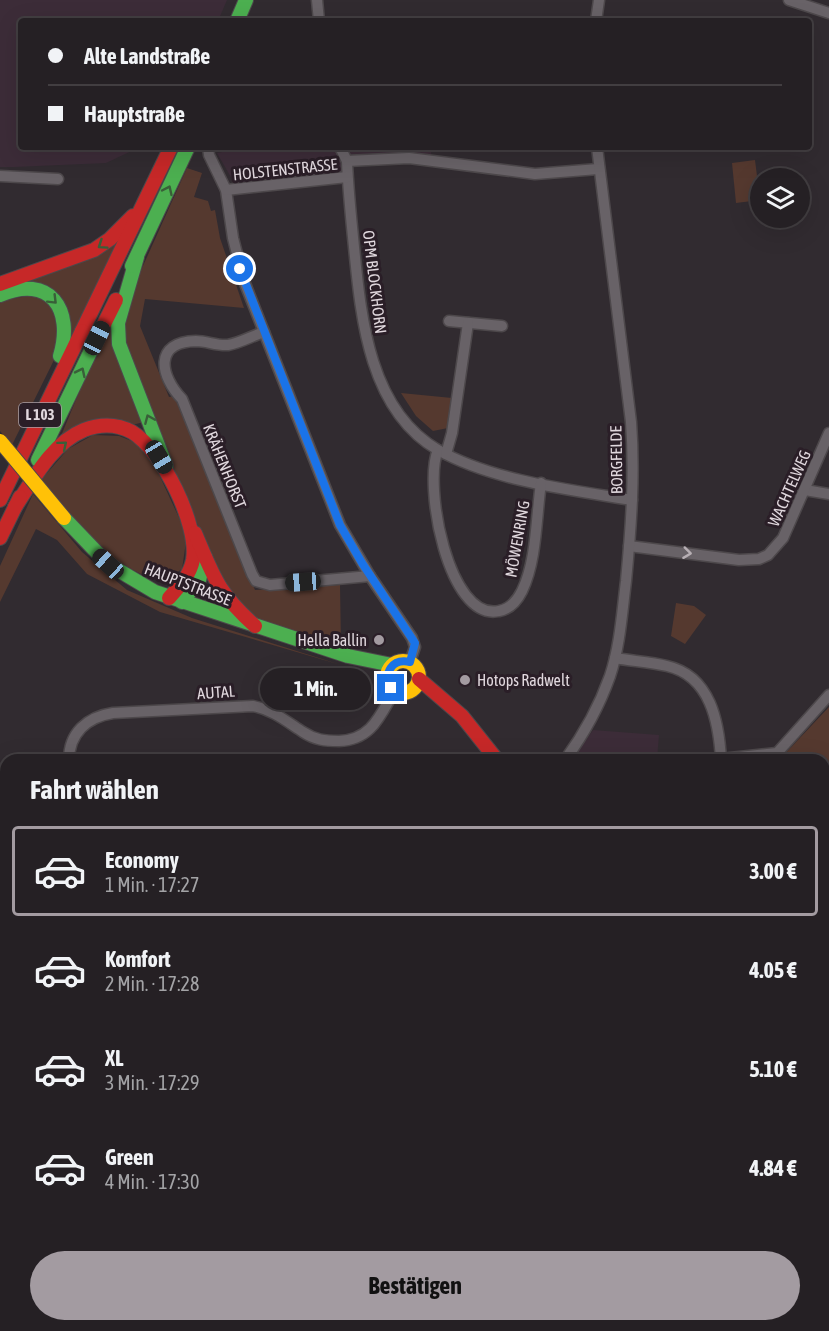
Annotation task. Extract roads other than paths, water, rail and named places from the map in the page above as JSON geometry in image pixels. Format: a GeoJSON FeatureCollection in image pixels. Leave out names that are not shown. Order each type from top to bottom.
{"type":"FeatureCollection","features":[{"type":"Feature","properties":{"kind":"main road"},"geometry":{"type":"LineString","coordinates":[[238,18],[246,0]]}},
{"type":"Feature","properties":{"kind":"main road","name":"L 103"},"geometry":{"type":"LineString","coordinates":[[0,500],[170,150]]}},
{"type":"Feature","properties":{"kind":"main road","name":"L 103"},"geometry":{"type":"LineString","coordinates":[[0,538],[187,150]]}},
{"type":"Feature","properties":{"kind":"main road"},"geometry":{"type":"LineString","coordinates":[[0,284],[23,273],[93,251],[111,239],[144,204]]}},
{"type":"Feature","properties":{"kind":"main road"},"geometry":{"type":"LineString","coordinates":[[137,257],[120,312],[118,344],[169,474],[223,596],[255,626]]}},
{"type":"Feature","properties":{"kind":"main road"},"geometry":{"type":"LineString","coordinates":[[0,295],[18,288],[39,290],[52,297],[63,310],[67,326],[67,340],[54,369],[52,392]]}},
{"type":"Feature","properties":{"kind":"main road"},"geometry":{"type":"LineString","coordinates":[[15,507],[59,447],[77,434],[95,427],[112,426],[142,438],[151,446],[169,474]]}},
{"type":"Feature","properties":{"kind":"main road","name":"HAUPTSTRASSE"},"geometry":{"type":"LineString","coordinates":[[0,441],[64,518],[108,564],[138,584],[176,600],[390,670],[399,661],[410,662]]}},
{"type":"Feature","properties":{"kind":"main road"},"geometry":{"type":"LineString","coordinates":[[176,600],[193,561],[194,541],[190,524]]}},
{"type":"Feature","properties":{"kind":"main road"},"geometry":{"type":"LineString","coordinates":[[176,600],[203,571],[205,556]]}},
{"type":"Feature","properties":{"kind":"main road"},"geometry":{"type":"LineString","coordinates":[[390,670],[389,684],[395,690],[405,693],[416,684],[417,669],[410,662]]}},
{"type":"Feature","properties":{"kind":"main road"},"geometry":{"type":"LineString","coordinates":[[416,684],[439,692],[470,725],[492,754]]}},
{"type":"Feature","properties":{"kind":"street"},"geometry":{"type":"LineString","coordinates":[[317,0],[320,18]]}},
{"type":"Feature","properties":{"kind":"street"},"geometry":{"type":"LineString","coordinates":[[596,18],[599,0]]}},
{"type":"Feature","properties":{"kind":"street"},"geometry":{"type":"LineString","coordinates":[[789,0],[829,13]]}},
{"type":"Feature","properties":{"kind":"street"},"geometry":{"type":"LineString","coordinates":[[208,150],[226,190],[236,256],[264,332],[340,525],[370,576],[412,638],[415,647],[410,662]]}},
{"type":"Feature","properties":{"kind":"street"},"geometry":{"type":"LineString","coordinates":[[341,150],[348,160],[403,158],[534,174],[598,169]]}},
{"type":"Feature","properties":{"kind":"street","name":"BORGFELDE"},"geometry":{"type":"LineString","coordinates":[[569,754],[598,706],[615,658],[629,546],[632,501],[633,454],[630,416],[597,150]]}},
{"type":"Feature","properties":{"kind":"street","name":"OPM BLOCKHORN"},"geometry":{"type":"LineString","coordinates":[[348,160],[347,177],[359,298],[371,356],[399,414],[442,452],[481,467],[541,483],[632,501]]}},
{"type":"Feature","properties":{"kind":"street"},"geometry":{"type":"LineString","coordinates":[[0,176],[58,179]]}},
{"type":"Feature","properties":{"kind":"street","name":"HOLSTENSTRASSE"},"geometry":{"type":"LineString","coordinates":[[226,190],[347,177]]}},
{"type":"Feature","properties":{"kind":"street"},"geometry":{"type":"LineString","coordinates":[[448,321],[502,326]]}},
{"type":"Feature","properties":{"kind":"street","name":"MÖWENRING"},"geometry":{"type":"LineString","coordinates":[[468,323],[452,433],[434,467],[433,497],[438,525],[460,587],[472,604],[481,610],[505,609],[511,606],[522,590],[530,562],[541,483]]}},
{"type":"Feature","properties":{"kind":"street","name":"KRÄHENHORST"},"geometry":{"type":"LineString","coordinates":[[264,332],[230,345],[187,342],[170,349],[166,353],[163,364],[173,390],[182,399],[252,574],[256,581],[270,585],[370,576]]}},
{"type":"Feature","properties":{"kind":"street","name":"WACHTELWEG"},"geometry":{"type":"LineString","coordinates":[[629,546],[739,560],[759,559],[776,548],[783,538],[828,439]]}},
{"type":"Feature","properties":{"kind":"street"},"geometry":{"type":"LineString","coordinates":[[806,490],[829,494]]}},
{"type":"Feature","properties":{"kind":"street"},"geometry":{"type":"LineString","coordinates":[[615,658],[668,666],[680,671],[697,685],[709,700],[714,711],[720,754]]}},
{"type":"Feature","properties":{"kind":"street","name":"AUTAL"},"geometry":{"type":"LineString","coordinates":[[70,754],[72,741],[78,731],[92,719],[113,713],[254,706],[274,712],[315,739],[348,740],[360,737],[375,725],[395,690]]}},
{"type":"Feature","properties":{"kind":"street"},"geometry":{"type":"LineString","coordinates":[[769,754],[777,753],[829,695]]}},
{"type":"Feature","properties":{"kind":"place","name":"Hella Ballin"},"geometry":{"type":"Point","coordinates":[379,640]}},
{"type":"Feature","properties":{"kind":"place","name":"Hotops Radwelt"},"geometry":{"type":"Point","coordinates":[465,680]}}]}
